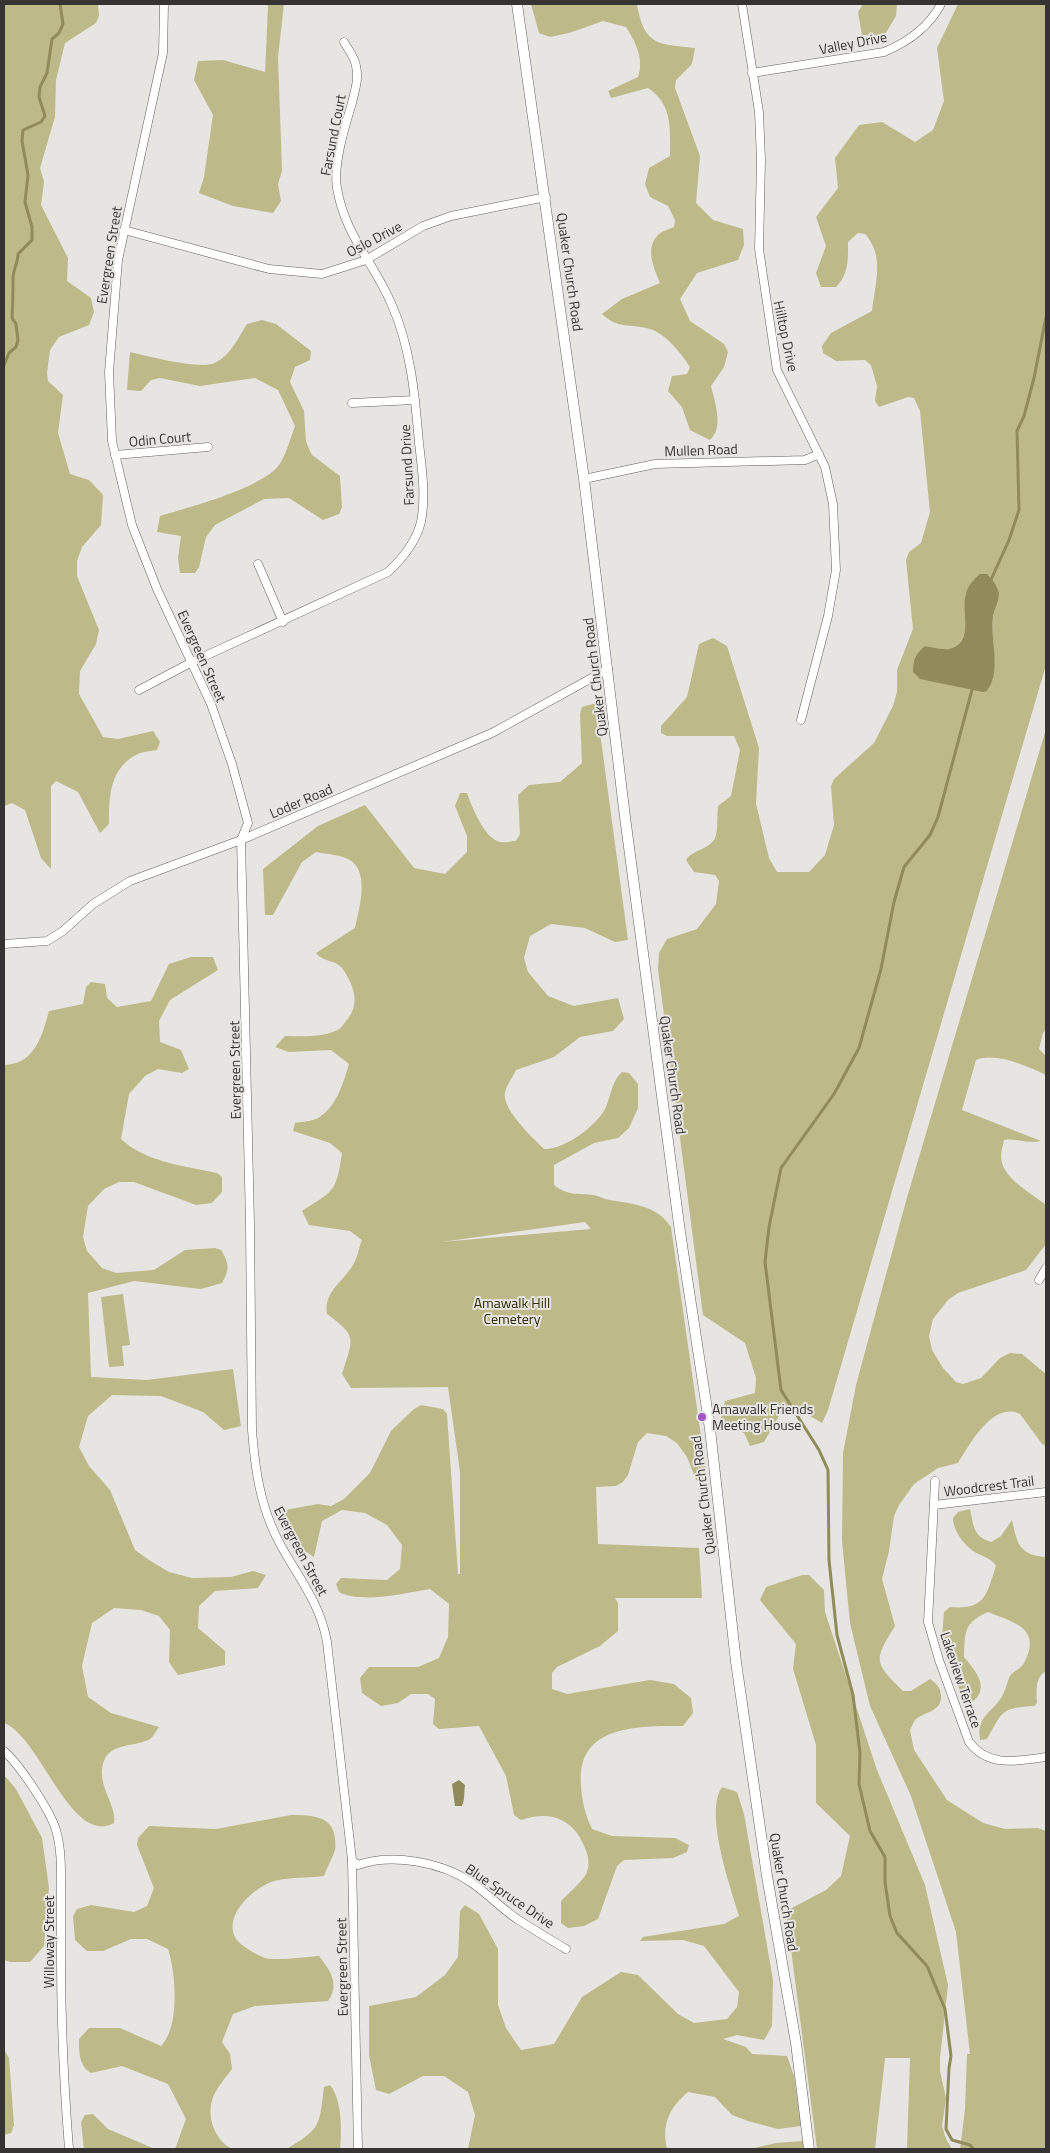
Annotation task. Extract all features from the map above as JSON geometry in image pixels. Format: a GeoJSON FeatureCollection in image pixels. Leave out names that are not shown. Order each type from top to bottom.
{"type":"FeatureCollection","features":[{"type":"Feature","properties":{"kind":"street","name":"Evergreen Street"},"geometry":{"type":"LineString","coordinates":[[164,4],[163,53],[118,260],[110,347],[112,441],[132,525],[157,589],[211,704],[232,764],[248,824],[240,840],[250,1205],[252,1430],[255,1469],[263,1507],[278,1541],[318,1607],[324,1622],[352,1860],[358,2149]]}},
{"type":"Feature","properties":{"kind":"street","name":"Quaker Church Road"},"geometry":{"type":"LineString","coordinates":[[517,4],[546,197],[584,479],[625,817],[672,1175],[710,1429],[737,1665],[767,1876],[796,2044],[809,2149]]}},
{"type":"Feature","properties":{"kind":"street","name":"Hilltop Drive"},"geometry":{"type":"LineString","coordinates":[[742,4],[759,112],[761,160],[759,249],[777,370],[825,467],[834,504],[836,570],[828,616],[801,720]]}},
{"type":"Feature","properties":{"kind":"street","name":"Valley Drive"},"geometry":{"type":"LineString","coordinates":[[752,73],[884,52],[904,44],[918,32],[941,4]]}},
{"type":"Feature","properties":{"kind":"street","name":"Farsund Court"},"geometry":{"type":"LineString","coordinates":[[344,42],[356,64],[358,79],[338,164],[336,186],[343,216],[366,260]]}},
{"type":"Feature","properties":{"kind":"street","name":"Oslo Drive"},"geometry":{"type":"LineString","coordinates":[[124,230],[270,269],[322,274],[366,260],[423,226],[451,216],[546,197]]}},
{"type":"Feature","properties":{"kind":"street","name":"Farsund Drive"},"geometry":{"type":"LineString","coordinates":[[138,690],[192,662],[283,622],[388,572],[403,558],[413,542],[420,524],[423,505],[422,472],[415,400],[407,348],[391,302],[366,260]]}},
{"type":"Feature","properties":{"kind":"street"},"geometry":{"type":"LineString","coordinates":[[352,403],[415,400]]}},
{"type":"Feature","properties":{"kind":"street","name":"Odin Court"},"geometry":{"type":"LineString","coordinates":[[115,455],[208,448]]}},
{"type":"Feature","properties":{"kind":"street","name":"Mullen Road"},"geometry":{"type":"LineString","coordinates":[[584,479],[655,464],[805,460],[819,454]]}},
{"type":"Feature","properties":{"kind":"street"},"geometry":{"type":"LineString","coordinates":[[258,564],[283,622]]}},
{"type":"Feature","properties":{"kind":"street","name":"Loder Road"},"geometry":{"type":"LineString","coordinates":[[4,944],[47,941],[63,931],[93,904],[119,887],[240,840],[492,733],[608,668]]}},
{"type":"Feature","properties":{"kind":"street"},"geometry":{"type":"LineString","coordinates":[[1039,1280],[1046,1268]]}},
{"type":"Feature","properties":{"kind":"street","name":"Lakeview Terrace"},"geometry":{"type":"LineString","coordinates":[[935,1481],[928,1622],[969,1742],[977,1752],[992,1759],[1010,1762],[1046,1757]]}},
{"type":"Feature","properties":{"kind":"street","name":"Woodcrest Trail"},"geometry":{"type":"LineString","coordinates":[[934,1505],[1046,1492]]}},
{"type":"Feature","properties":{"kind":"street","name":"Willoway Street"},"geometry":{"type":"LineString","coordinates":[[4,1751],[19,1766],[50,1815],[56,1829],[60,1848],[62,1869],[61,1978],[64,2083],[69,2149]]}},
{"type":"Feature","properties":{"kind":"street","name":"Blue Spruce Drive"},"geometry":{"type":"LineString","coordinates":[[352,1860],[358,1865],[372,1860],[418,1861],[442,1867],[471,1882],[516,1918],[566,1949]]}},
{"type":"Feature","properties":{"kind":"green space"},"geometry":{"type":"Polygon","coordinates":[[[4,4],[98,4],[99,16],[96,23],[65,43],[56,80],[55,117],[40,168],[44,182],[41,205],[68,258],[67,281],[91,298],[94,312],[89,325],[59,337],[50,350],[47,373],[48,381],[63,395],[58,433],[70,474],[89,480],[103,495],[101,525],[82,547],[77,561],[77,576],[99,630],[96,644],[80,671],[79,694],[103,737],[118,739],[153,731],[160,742],[157,750],[136,755],[120,769],[115,777],[110,795],[109,824],[100,833],[78,792],[56,781],[51,786],[51,869],[41,858],[25,810],[12,803],[4,806],[4,4]]]}},
{"type":"Feature","properties":{"kind":"green space"},"geometry":{"type":"Polygon","coordinates":[[[267,4],[284,4],[278,57],[282,171],[278,184],[281,201],[273,213],[233,206],[199,193],[204,177],[213,115],[194,80],[198,61],[223,60],[265,72],[267,4]]]}},
{"type":"Feature","properties":{"kind":"green space"},"geometry":{"type":"Polygon","coordinates":[[[531,4],[637,4],[644,28],[655,40],[671,45],[695,48],[692,64],[676,80],[675,88],[700,156],[696,203],[713,220],[743,229],[744,245],[738,260],[697,273],[680,299],[690,321],[724,344],[728,352],[724,367],[711,386],[718,422],[714,435],[710,440],[690,430],[682,407],[668,391],[672,376],[687,374],[690,367],[678,350],[656,331],[643,327],[619,324],[602,314],[622,299],[660,283],[652,258],[652,245],[659,234],[674,227],[675,220],[668,206],[650,197],[645,184],[649,168],[670,156],[670,127],[666,110],[662,102],[648,88],[611,98],[608,91],[638,77],[640,70],[638,51],[626,27],[603,21],[569,33],[550,37],[539,33],[531,4]]]}},
{"type":"Feature","properties":{"kind":"green space"},"geometry":{"type":"Polygon","coordinates":[[[863,4],[897,4],[896,16],[884,36],[862,35],[858,12],[863,4]]]}},
{"type":"Feature","properties":{"kind":"green space"},"geometry":{"type":"Polygon","coordinates":[[[958,4],[1046,4],[1046,665],[828,1410],[822,1423],[798,1409],[783,1409],[764,1442],[750,1446],[744,1433],[720,1422],[725,1401],[755,1393],[756,1378],[745,1343],[703,1315],[658,969],[659,953],[667,939],[697,929],[716,904],[719,881],[715,875],[694,872],[686,860],[693,853],[714,840],[717,832],[718,806],[731,796],[740,750],[734,736],[667,736],[661,733],[661,726],[687,697],[699,644],[713,638],[727,646],[759,748],[756,804],[769,858],[777,872],[809,872],[825,855],[834,825],[831,786],[834,779],[874,743],[893,706],[897,692],[897,670],[913,629],[906,560],[909,552],[921,543],[930,512],[920,411],[914,398],[908,397],[879,407],[875,401],[877,386],[871,365],[865,360],[836,361],[823,353],[822,346],[831,333],[872,311],[877,261],[871,243],[865,234],[858,233],[848,242],[846,272],[840,282],[836,287],[821,287],[816,273],[826,246],[816,217],[838,188],[835,158],[859,125],[882,122],[915,142],[933,130],[944,101],[937,48],[958,4]],[[965,594],[966,626],[961,640],[956,646],[949,649],[925,646],[987,691],[993,675],[992,627],[999,595],[965,594]]]}},
{"type":"Feature","properties":{"kind":"green space"},"geometry":{"type":"Polygon","coordinates":[[[262,320],[276,324],[311,351],[310,360],[295,367],[290,382],[304,411],[306,442],[312,455],[340,476],[342,507],[339,514],[323,520],[289,498],[264,499],[215,525],[206,537],[199,567],[195,573],[180,573],[178,558],[181,536],[157,532],[160,516],[207,502],[260,480],[273,471],[281,462],[295,426],[278,390],[255,378],[200,386],[160,378],[151,380],[141,391],[127,390],[130,352],[186,364],[207,365],[221,360],[230,351],[247,324],[262,320]]]}},
{"type":"Feature","properties":{"kind":"green space","name":"Amawalk Hill Cemetery"},"geometry":{"type":"Polygon","coordinates":[[[596,703],[628,940],[615,942],[585,928],[551,924],[530,936],[524,958],[528,972],[548,996],[574,1006],[618,998],[624,1019],[613,1031],[580,1037],[554,1057],[516,1070],[506,1089],[505,1099],[513,1115],[544,1149],[570,1141],[596,1121],[606,1107],[614,1084],[622,1072],[629,1073],[638,1084],[638,1108],[629,1128],[618,1138],[594,1143],[554,1165],[554,1185],[568,1192],[594,1195],[642,1206],[665,1219],[671,1227],[707,1478],[706,1486],[696,1480],[687,1457],[677,1443],[666,1436],[647,1433],[638,1442],[628,1475],[623,1482],[616,1486],[596,1487],[598,1544],[699,1548],[702,1598],[615,1598],[618,1603],[618,1631],[600,1646],[557,1667],[552,1673],[552,1689],[567,1694],[650,1680],[674,1684],[691,1698],[693,1713],[683,1726],[631,1729],[614,1733],[600,1740],[589,1750],[582,1765],[581,1785],[584,1808],[592,1829],[612,1836],[675,1838],[689,1845],[687,1852],[673,1858],[624,1860],[617,1866],[598,1919],[584,1926],[568,1928],[561,1923],[561,1901],[583,1879],[588,1865],[585,1849],[579,1836],[573,1829],[567,1823],[550,1816],[531,1817],[521,1820],[514,1815],[506,1776],[479,1726],[439,1729],[433,1724],[435,1699],[428,1694],[411,1694],[398,1703],[381,1706],[362,1693],[360,1678],[369,1667],[418,1667],[439,1658],[448,1637],[449,1604],[430,1589],[371,1597],[359,1597],[339,1592],[336,1584],[341,1578],[387,1580],[400,1569],[402,1545],[387,1525],[365,1513],[342,1510],[322,1521],[314,1557],[295,1543],[288,1534],[285,1510],[318,1504],[331,1506],[344,1499],[370,1473],[391,1431],[414,1409],[421,1405],[443,1409],[447,1414],[458,1574],[460,1574],[460,1472],[448,1387],[351,1388],[342,1374],[349,1353],[350,1339],[344,1328],[327,1314],[327,1306],[331,1293],[354,1263],[362,1240],[350,1231],[309,1225],[302,1211],[328,1194],[332,1189],[338,1176],[342,1153],[330,1143],[293,1131],[295,1123],[318,1118],[330,1108],[335,1101],[349,1064],[331,1050],[289,1052],[275,1047],[285,1036],[317,1036],[337,1030],[351,1015],[354,994],[350,981],[339,965],[322,958],[316,953],[355,928],[362,892],[360,873],[356,866],[347,858],[316,852],[302,862],[273,915],[265,915],[263,869],[318,826],[365,805],[414,868],[445,874],[467,852],[467,836],[455,806],[460,793],[467,793],[479,821],[489,835],[500,842],[516,841],[520,834],[518,795],[529,785],[560,782],[582,763],[580,714],[582,707],[596,703]],[[585,1222],[441,1242],[591,1229],[585,1222]]]}},
{"type":"Feature","properties":{"kind":"green space"},"geometry":{"type":"Polygon","coordinates":[[[1046,729],[1046,1029],[1043,1033],[1039,1049],[1046,1056],[1046,1075],[1021,1064],[1002,1059],[984,1058],[976,1060],[962,1110],[1041,1141],[1004,1140],[1001,1156],[1002,1164],[1011,1178],[1046,1205],[1046,1244],[1026,1270],[958,1293],[948,1300],[933,1319],[929,1336],[932,1350],[943,1368],[956,1382],[963,1384],[981,1378],[1000,1358],[1010,1353],[1022,1354],[1046,1374],[1046,1446],[1042,1444],[1020,1414],[1010,1412],[1001,1414],[983,1426],[958,1463],[938,1468],[914,1484],[899,1505],[894,1516],[889,1551],[882,1579],[895,1626],[880,1655],[882,1667],[886,1674],[903,1691],[911,1691],[930,1679],[935,1682],[941,1692],[939,1705],[916,1719],[910,1730],[914,1750],[947,1800],[983,1823],[1005,1829],[1038,1828],[1046,1831],[1046,2149],[960,2149],[965,2109],[967,2054],[970,2054],[956,1932],[911,1796],[870,1706],[850,1623],[842,1541],[843,1453],[856,1385],[906,1201],[1046,729]]]}},
{"type":"Feature","properties":{"kind":"green space"},"geometry":{"type":"Polygon","coordinates":[[[191,957],[213,957],[218,970],[170,1000],[159,1021],[160,1042],[181,1050],[189,1069],[182,1073],[158,1069],[145,1076],[129,1094],[121,1139],[131,1147],[153,1158],[217,1173],[222,1177],[222,1192],[212,1203],[196,1205],[134,1182],[119,1182],[104,1189],[88,1206],[83,1237],[87,1251],[102,1268],[116,1273],[154,1270],[185,1250],[215,1248],[221,1250],[224,1255],[227,1262],[227,1270],[222,1283],[201,1289],[134,1281],[88,1293],[91,1377],[147,1380],[233,1369],[241,1426],[224,1430],[203,1412],[161,1396],[112,1395],[88,1416],[79,1447],[89,1466],[110,1490],[135,1550],[149,1560],[169,1572],[192,1578],[231,1577],[253,1571],[266,1575],[258,1588],[215,1591],[199,1606],[198,1628],[225,1651],[225,1665],[178,1675],[169,1662],[170,1630],[159,1616],[141,1610],[114,1608],[92,1623],[82,1666],[88,1697],[111,1713],[159,1727],[150,1739],[119,1748],[107,1756],[103,1763],[102,1774],[104,1786],[113,1811],[114,1823],[98,1826],[84,1819],[70,1805],[30,1747],[17,1732],[4,1723],[4,1065],[23,1060],[36,1047],[49,1011],[83,1004],[86,987],[91,982],[105,984],[107,998],[117,1007],[151,1001],[169,964],[191,957]]]}},
{"type":"Feature","properties":{"kind":"green space"},"geometry":{"type":"Polygon","coordinates":[[[123,1294],[130,1345],[122,1346],[124,1366],[109,1367],[101,1297],[123,1294]]]}},
{"type":"Feature","properties":{"kind":"green space"},"geometry":{"type":"Polygon","coordinates":[[[970,1509],[975,1530],[985,1540],[991,1542],[1001,1536],[1012,1520],[1021,1546],[1030,1554],[1046,1557],[1046,1671],[1038,1681],[1037,1703],[1034,1706],[1008,1710],[996,1722],[987,1739],[980,1740],[980,1727],[984,1718],[1001,1698],[1010,1676],[1024,1663],[1029,1651],[1030,1642],[1028,1634],[1016,1624],[988,1612],[974,1620],[965,1635],[964,1657],[971,1665],[981,1685],[976,1699],[965,1706],[942,1637],[944,1612],[950,1607],[971,1606],[982,1599],[990,1585],[996,1566],[989,1559],[969,1548],[957,1532],[953,1518],[958,1512],[970,1509]]]}},
{"type":"Feature","properties":{"kind":"green space"},"geometry":{"type":"Polygon","coordinates":[[[802,1575],[809,1575],[824,1590],[825,1612],[877,1770],[925,1885],[948,1985],[940,2071],[946,2098],[942,2126],[946,2139],[952,2149],[907,2149],[910,2058],[885,2058],[875,2149],[817,2149],[786,1911],[826,1890],[841,1876],[850,1836],[816,1803],[816,1745],[793,1669],[796,1644],[760,1600],[766,1587],[802,1575]]]}},
{"type":"Feature","properties":{"kind":"green space"},"geometry":{"type":"Polygon","coordinates":[[[4,1775],[16,1789],[42,1838],[49,1888],[44,1946],[30,1962],[10,1962],[4,1960],[4,1775]]]}},
{"type":"Feature","properties":{"kind":"green space"},"geometry":{"type":"Polygon","coordinates":[[[722,1787],[737,1792],[744,1814],[773,1980],[772,2026],[764,2040],[737,2035],[723,2039],[746,2047],[752,2054],[787,2056],[794,2076],[801,2126],[778,2129],[748,2121],[732,2115],[715,2097],[688,2092],[676,2104],[666,2124],[665,2140],[667,2149],[468,2149],[475,2115],[468,2092],[444,2076],[423,2076],[389,2094],[376,2090],[369,2055],[369,2006],[416,1997],[445,1975],[458,1957],[460,1911],[465,1905],[479,1914],[498,1949],[498,2005],[506,2028],[521,2050],[554,2044],[582,1997],[621,1972],[638,1975],[678,2014],[694,2023],[727,2019],[737,2007],[739,1992],[704,1946],[683,1940],[640,1941],[643,1937],[724,1924],[739,1916],[720,1850],[717,1831],[717,1799],[722,1787]]]}},
{"type":"Feature","properties":{"kind":"green space"},"geometry":{"type":"Polygon","coordinates":[[[291,1815],[319,1818],[330,1825],[335,1838],[335,1850],[324,1876],[286,1879],[266,1884],[249,1896],[242,1904],[233,1921],[233,1930],[236,1939],[254,1953],[265,1958],[283,1959],[319,1956],[332,1977],[332,1995],[328,2001],[255,2006],[233,2014],[222,2042],[230,2054],[232,2069],[216,2092],[211,2102],[210,2110],[216,2133],[232,2149],[175,2149],[186,2119],[168,2084],[122,2066],[91,2073],[82,2063],[79,2049],[79,2039],[89,2028],[120,2028],[161,2046],[167,2037],[174,2013],[173,1972],[168,1949],[147,1939],[131,1939],[103,1951],[87,1951],[75,1940],[73,1916],[77,1909],[91,1905],[134,1912],[147,1906],[154,1888],[137,1845],[138,1838],[149,1826],[216,1829],[291,1815]]]}},
{"type":"Feature","properties":{"kind":"green space"},"geometry":{"type":"Polygon","coordinates":[[[4,2050],[9,2058],[14,2125],[11,2133],[4,2135],[4,2050]]]}},
{"type":"Feature","properties":{"kind":"green space"},"geometry":{"type":"Polygon","coordinates":[[[330,2085],[339,2107],[341,2125],[340,2149],[287,2149],[312,2131],[319,2119],[324,2087],[330,2085]]]}},
{"type":"Feature","properties":{"kind":"green space"},"geometry":{"type":"Polygon","coordinates":[[[93,2114],[108,2129],[155,2149],[84,2149],[81,2122],[85,2115],[93,2114]]]}},
{"type":"Feature","properties":{"kind":"green space"},"geometry":{"type":"Polygon","coordinates":[[[803,2141],[803,2149],[750,2149],[776,2143],[803,2141]]]}},
{"type":"Feature","properties":{"kind":"shaded area"},"geometry":{"type":"Polygon","coordinates":[[[980,574],[987,574],[989,576],[996,585],[999,594],[992,626],[994,675],[987,691],[983,692],[920,679],[913,672],[914,660],[925,646],[949,649],[962,640],[965,633],[966,593],[980,574]]]}},
{"type":"Feature","properties":{"kind":"shaded area"},"geometry":{"type":"Polygon","coordinates":[[[459,1780],[465,1785],[464,1798],[462,1806],[455,1806],[452,1784],[459,1780]]]}},
{"type":"Feature","properties":{"kind":"waterway"},"geometry":{"type":"LineString","coordinates":[[4,365],[9,353],[16,347],[18,340],[16,324],[12,318],[13,278],[18,254],[32,240],[32,227],[25,202],[28,175],[22,141],[23,130],[41,122],[45,116],[39,97],[40,87],[47,73],[52,39],[59,33],[63,24],[60,4]]}},
{"type":"Feature","properties":{"kind":"waterway"},"geometry":{"type":"LineString","coordinates":[[990,582],[1009,540],[1019,510],[1017,431],[1024,416],[1034,378],[1046,317]]}},
{"type":"Feature","properties":{"kind":"waterway"},"geometry":{"type":"LineString","coordinates":[[973,686],[938,817],[930,835],[904,867],[894,902],[881,969],[859,1048],[834,1094],[781,1168],[769,1227],[765,1262],[781,1390],[819,1450],[828,1470],[829,1560],[837,1635],[853,1695],[860,1753],[859,1784],[870,1831],[885,1857],[885,1882],[890,1916],[897,1933],[927,1966],[945,2009],[951,2056],[946,2129],[952,2140],[970,2145],[973,2149]]}},
{"type":"Feature","properties":{"kind":"place","name":"Amawalk Friends Meeting House"},"geometry":{"type":"Point","coordinates":[702,1417]}}]}
